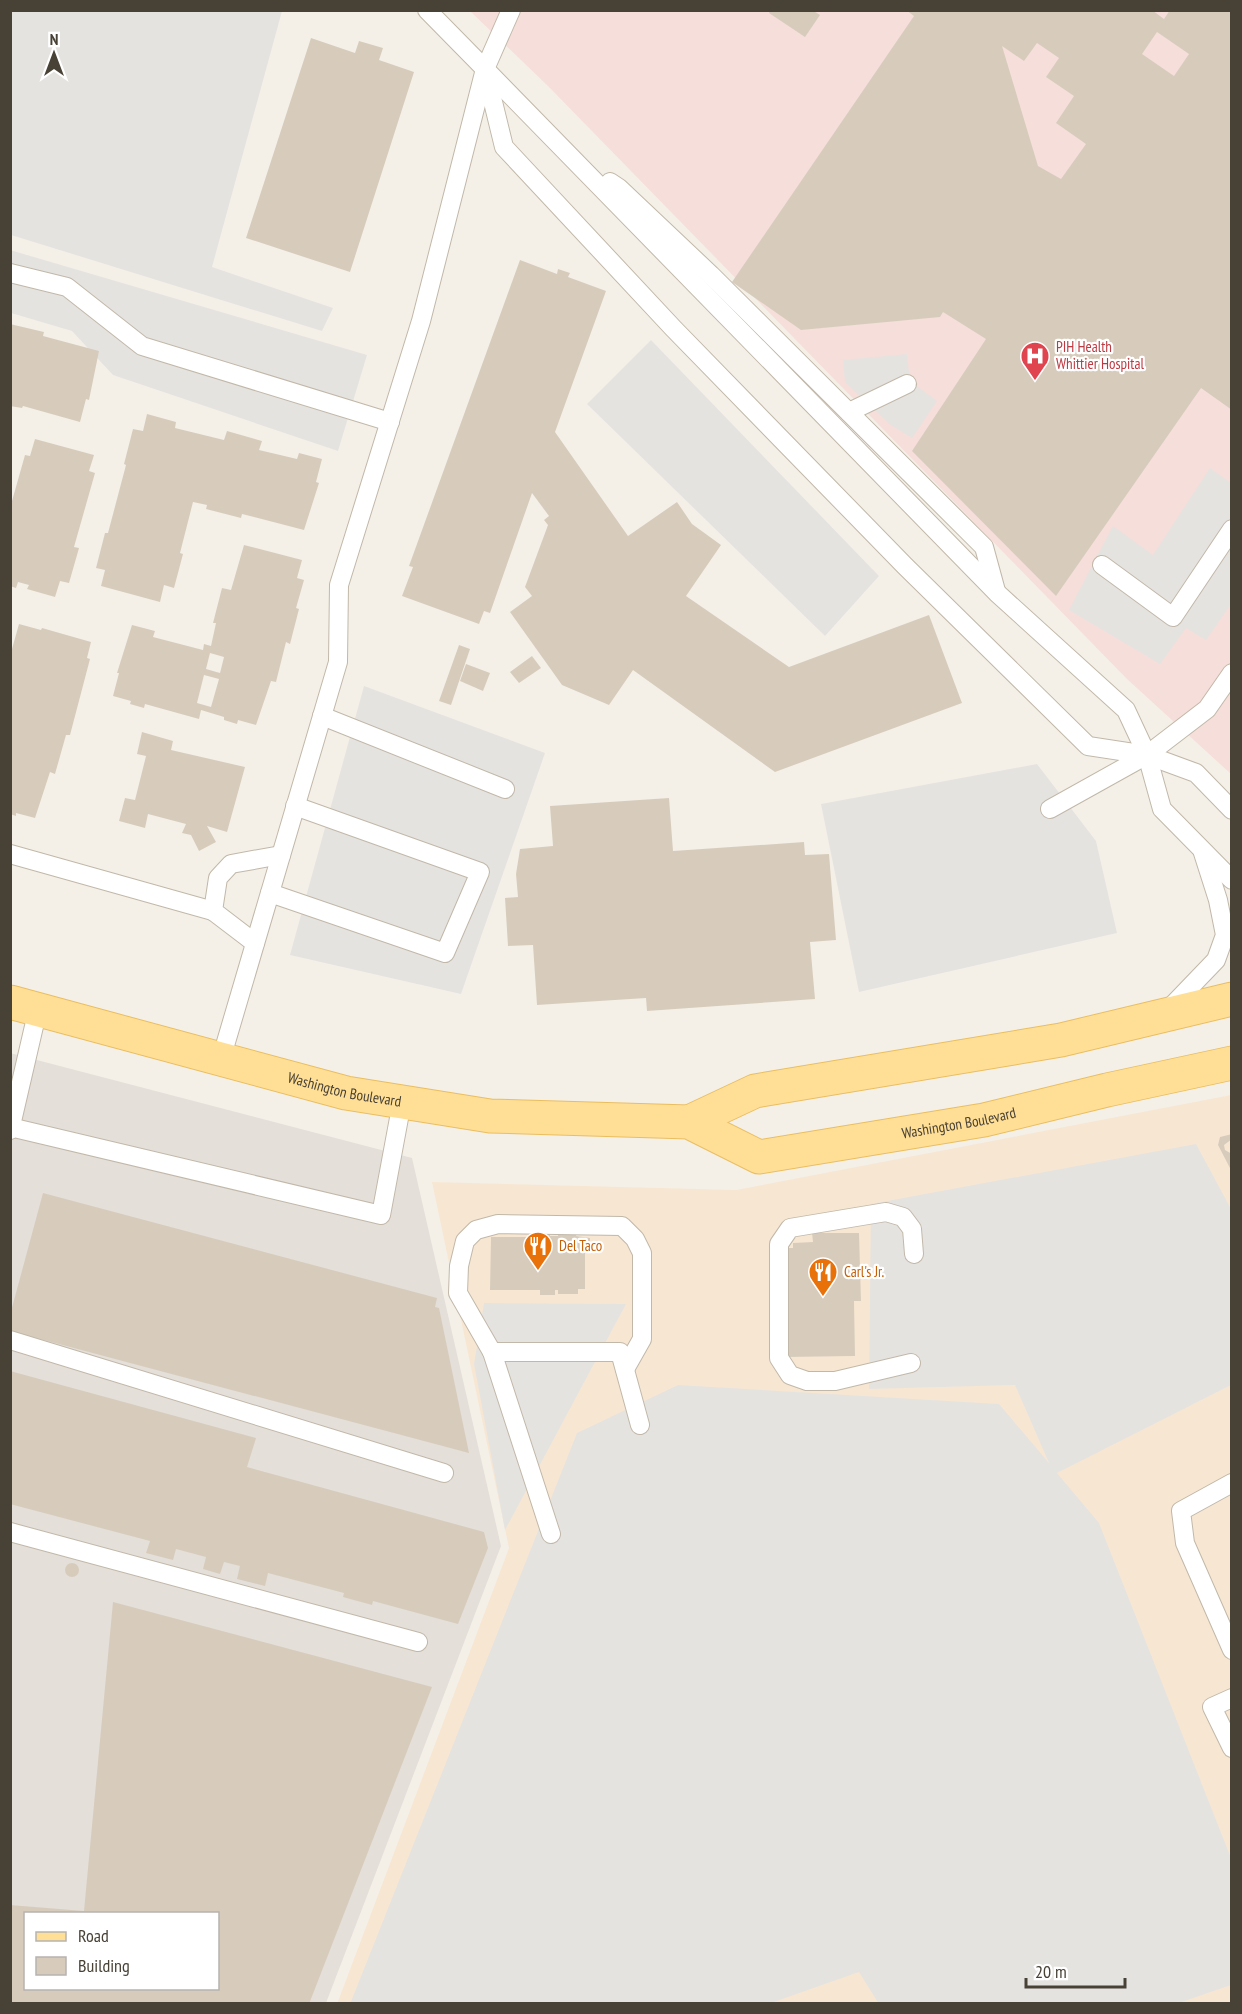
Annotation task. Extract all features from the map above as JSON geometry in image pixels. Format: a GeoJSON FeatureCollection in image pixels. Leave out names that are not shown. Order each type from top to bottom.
{"type":"FeatureCollection","features":[{"type":"Feature","properties":{"kind":"main road","name":"Washington Boulevard"},"geometry":{"type":"LineString","coordinates":[[689,1122],[755,1091],[1061,1040],[1232,999]]}},
{"type":"Feature","properties":{"kind":"main road","name":"Washington Boulevard"},"geometry":{"type":"LineString","coordinates":[[24,1005],[346,1092],[402,1102],[490,1116],[689,1122],[759,1157],[984,1120],[1232,1063]]}},
{"type":"Feature","properties":{"kind":"lane"},"geometry":{"type":"LineString","coordinates":[[427,10],[997,593],[1126,710],[1147,755],[1162,808],[1232,880]]}},
{"type":"Feature","properties":{"kind":"lane"},"geometry":{"type":"LineString","coordinates":[[221,1059],[338,662],[339,585],[421,321],[485,69],[511,10]]}},
{"type":"Feature","properties":{"kind":"lane"},"geometry":{"type":"LineString","coordinates":[[485,69],[504,147],[681,337],[904,566],[1088,746],[1147,755],[1196,773],[1232,810]]}},
{"type":"Feature","properties":{"kind":"lane"},"geometry":{"type":"LineString","coordinates":[[575,159],[619,188],[711,275],[984,547],[997,593]]}},
{"type":"Feature","properties":{"kind":"lane"},"geometry":{"type":"LineString","coordinates":[[10,273],[67,287],[142,346],[390,422]]}},
{"type":"Feature","properties":{"kind":"lane"},"geometry":{"type":"LineString","coordinates":[[849,412],[907,384]]}},
{"type":"Feature","properties":{"kind":"lane"},"geometry":{"type":"LineString","coordinates":[[1102,565],[1173,617],[1232,529]]}},
{"type":"Feature","properties":{"kind":"lane"},"geometry":{"type":"LineString","coordinates":[[1050,808],[1147,755],[1207,709],[1232,673]]}},
{"type":"Feature","properties":{"kind":"lane"},"geometry":{"type":"LineString","coordinates":[[322,716],[505,789]]}},
{"type":"Feature","properties":{"kind":"lane"},"geometry":{"type":"LineString","coordinates":[[270,893],[445,953],[480,872],[295,806]]}},
{"type":"Feature","properties":{"kind":"lane"},"geometry":{"type":"LineString","coordinates":[[1163,1016],[1216,960],[1225,935],[1218,900],[1201,849]]}},
{"type":"Feature","properties":{"kind":"lane"},"geometry":{"type":"LineString","coordinates":[[10,854],[213,910],[255,943]]}},
{"type":"Feature","properties":{"kind":"lane"},"geometry":{"type":"LineString","coordinates":[[213,910],[218,878],[231,864],[281,855]]}},
{"type":"Feature","properties":{"kind":"lane"},"geometry":{"type":"LineString","coordinates":[[24,1005],[11,1128],[381,1215],[402,1102]]}},
{"type":"Feature","properties":{"kind":"lane"},"geometry":{"type":"LineString","coordinates":[[911,1363],[835,1381],[807,1381],[790,1375],[778,1358],[779,1244],[790,1228],[886,1212],[903,1217],[912,1229],[914,1254]]}},
{"type":"Feature","properties":{"kind":"lane"},"geometry":{"type":"LineString","coordinates":[[551,1534],[492,1352],[458,1293],[459,1266],[465,1240],[476,1230],[498,1224],[622,1226],[635,1239],[642,1253],[642,1339],[625,1369]]}},
{"type":"Feature","properties":{"kind":"lane"},"geometry":{"type":"LineString","coordinates":[[10,1340],[444,1473]]}},
{"type":"Feature","properties":{"kind":"lane"},"geometry":{"type":"LineString","coordinates":[[492,1352],[621,1352],[640,1425]]}},
{"type":"Feature","properties":{"kind":"lane"},"geometry":{"type":"LineString","coordinates":[[1232,1483],[1181,1511],[1185,1543],[1232,1650]]}},
{"type":"Feature","properties":{"kind":"lane"},"geometry":{"type":"LineString","coordinates":[[10,1532],[418,1642]]}},
{"type":"Feature","properties":{"kind":"lane"},"geometry":{"type":"LineString","coordinates":[[1232,1698],[1212,1707],[1232,1748]]}},
{"type":"Feature","properties":{"kind":"shaded area"},"geometry":{"type":"Polygon","coordinates":[[[10,11],[282,11],[212,267],[333,308],[322,331],[11,235],[10,11]]]}},
{"type":"Feature","properties":{"kind":"shaded area","name":"PIH Health Whittier Hospital"},"geometry":{"type":"Polygon","coordinates":[[[470,11],[1231,11],[1231,774],[1127,679],[548,86],[470,11]]]}},
{"type":"Feature","properties":{"kind":"shaded area"},"geometry":{"type":"Polygon","coordinates":[[[10,250],[367,355],[338,451],[113,375],[72,331],[11,313],[10,250]]]}},
{"type":"Feature","properties":{"kind":"shaded area"},"geometry":{"type":"Polygon","coordinates":[[[651,340],[879,576],[825,636],[587,404],[651,340]]]}},
{"type":"Feature","properties":{"kind":"shaded area"},"geometry":{"type":"Polygon","coordinates":[[[907,354],[910,381],[937,401],[912,438],[891,425],[845,382],[843,360],[907,354]]]}},
{"type":"Feature","properties":{"kind":"shaded area"},"geometry":{"type":"Polygon","coordinates":[[[1210,468],[1231,483],[1231,604],[1206,640],[1186,628],[1160,664],[1069,610],[1113,526],[1153,555],[1210,468]]]}},
{"type":"Feature","properties":{"kind":"shaded area"},"geometry":{"type":"Polygon","coordinates":[[[364,686],[545,753],[461,994],[290,955],[364,686]]]}},
{"type":"Feature","properties":{"kind":"shaded area"},"geometry":{"type":"Polygon","coordinates":[[[1037,764],[1096,841],[1117,933],[859,992],[821,804],[1037,764]]]}},
{"type":"Feature","properties":{"kind":"shaded area"},"geometry":{"type":"Polygon","coordinates":[[[10,1053],[412,1158],[501,1546],[326,2003],[11,2003],[10,1053]]]}},
{"type":"Feature","properties":{"kind":"shaded area"},"geometry":{"type":"Polygon","coordinates":[[[1231,1095],[1231,2003],[337,2004],[509,1548],[432,1182],[736,1190],[1231,1095]]]}},
{"type":"Feature","properties":{"kind":"shaded area"},"geometry":{"type":"Polygon","coordinates":[[[1196,1144],[1231,1209],[1231,1385],[1057,1473],[1099,1523],[1231,1858],[1231,1985],[1176,2004],[879,2004],[859,1972],[771,2003],[350,2004],[577,1433],[678,1385],[999,1404],[1049,1463],[1015,1385],[869,1389],[871,1204],[1196,1144]]]}},
{"type":"Feature","properties":{"kind":"shaded area"},"geometry":{"type":"Polygon","coordinates":[[[484,1303],[626,1304],[505,1530],[474,1364],[484,1303]]]}},
{"type":"Feature","properties":{"kind":"building"},"geometry":{"type":"Polygon","coordinates":[[[770,10],[812,10],[820,15],[805,37],[769,13],[770,10]]]}},
{"type":"Feature","properties":{"kind":"building"},"geometry":{"type":"Polygon","coordinates":[[[906,10],[1152,10],[1164,19],[1170,10],[1232,10],[1232,410],[1201,388],[1056,596],[912,451],[986,339],[943,312],[940,317],[801,330],[732,282],[914,16],[906,10]],[[1157,32],[1142,54],[1174,76],[1189,54],[1157,32]],[[1037,43],[1024,61],[1002,46],[1038,166],[1061,179],[1086,144],[1056,123],[1074,96],[1046,77],[1059,58],[1037,43]]]}},
{"type":"Feature","properties":{"kind":"building"},"geometry":{"type":"Polygon","coordinates":[[[311,38],[355,53],[359,41],[383,48],[379,60],[414,72],[350,272],[246,238],[311,38]]]}},
{"type":"Feature","properties":{"kind":"building"},"geometry":{"type":"Polygon","coordinates":[[[520,260],[557,274],[558,269],[570,273],[568,277],[606,291],[555,432],[628,536],[677,502],[692,524],[721,545],[686,596],[789,667],[929,615],[962,703],[775,772],[633,670],[609,705],[562,685],[510,612],[532,596],[525,587],[548,525],[544,520],[549,516],[532,493],[490,613],[484,611],[479,624],[402,596],[413,567],[409,566],[520,260]]]}},
{"type":"Feature","properties":{"kind":"building"},"geometry":{"type":"Polygon","coordinates":[[[10,324],[44,332],[43,336],[99,351],[89,400],[86,399],[80,422],[23,406],[22,408],[10,406],[10,324]]]}},
{"type":"Feature","properties":{"kind":"building"},"geometry":{"type":"Polygon","coordinates":[[[147,414],[176,422],[175,428],[224,440],[227,431],[262,441],[259,450],[297,459],[299,453],[322,459],[316,482],[319,483],[304,530],[242,514],[241,518],[206,509],[207,505],[193,502],[174,588],[164,585],[160,602],[101,586],[105,570],[96,568],[105,533],[108,533],[133,429],[143,431],[147,414]]]}},
{"type":"Feature","properties":{"kind":"building"},"geometry":{"type":"Polygon","coordinates":[[[35,439],[94,455],[89,471],[95,473],[74,547],[79,548],[69,583],[60,581],[55,597],[27,589],[29,585],[18,582],[16,588],[10,586],[10,508],[25,455],[30,456],[35,439]]]}},
{"type":"Feature","properties":{"kind":"building"},"geometry":{"type":"Polygon","coordinates":[[[244,545],[302,560],[297,578],[304,580],[296,608],[299,609],[290,644],[286,642],[276,682],[271,681],[256,725],[238,720],[237,724],[224,720],[224,717],[201,710],[199,719],[145,704],[144,708],[130,704],[131,701],[113,696],[119,673],[117,673],[132,625],[155,631],[153,637],[203,650],[204,644],[211,646],[216,623],[213,623],[222,588],[231,590],[244,545]],[[210,653],[206,669],[220,673],[224,657],[210,653]],[[204,675],[197,703],[211,707],[219,679],[204,675]]]}},
{"type":"Feature","properties":{"kind":"building"},"geometry":{"type":"Polygon","coordinates":[[[19,624],[91,642],[87,658],[90,659],[70,735],[66,735],[55,774],[50,772],[35,818],[16,813],[16,816],[10,814],[10,656],[19,624]]]}},
{"type":"Feature","properties":{"kind":"building"},"geometry":{"type":"Polygon","coordinates":[[[459,645],[470,649],[451,705],[439,701],[459,645]]]}},
{"type":"Feature","properties":{"kind":"building"},"geometry":{"type":"Polygon","coordinates":[[[532,656],[541,668],[519,683],[510,672],[532,656]]]}},
{"type":"Feature","properties":{"kind":"building"},"geometry":{"type":"Polygon","coordinates":[[[466,664],[490,673],[483,691],[460,681],[466,664]]]}},
{"type":"Feature","properties":{"kind":"building"},"geometry":{"type":"Polygon","coordinates":[[[142,732],[173,741],[171,750],[245,767],[227,832],[207,826],[216,842],[199,851],[191,835],[182,833],[186,824],[148,814],[145,828],[119,821],[125,798],[135,800],[146,756],[137,754],[142,732]]]}},
{"type":"Feature","properties":{"kind":"building"},"geometry":{"type":"Polygon","coordinates":[[[669,798],[673,851],[804,842],[805,855],[829,854],[836,940],[810,942],[815,999],[647,1011],[646,998],[537,1005],[533,945],[508,946],[505,898],[518,897],[516,874],[520,849],[553,846],[550,806],[669,798]]]}},
{"type":"Feature","properties":{"kind":"building"},"geometry":{"type":"Polygon","coordinates":[[[1232,1134],[1232,1139],[1224,1145],[1225,1150],[1232,1154],[1232,1172],[1218,1145],[1220,1137],[1232,1134]]]}},
{"type":"Feature","properties":{"kind":"building"},"geometry":{"type":"Polygon","coordinates":[[[43,1193],[437,1298],[435,1307],[439,1308],[469,1453],[10,1331],[10,1315],[43,1193]]]}},
{"type":"Feature","properties":{"kind":"building","name":"Del Taco"},"geometry":{"type":"Polygon","coordinates":[[[529,1227],[550,1227],[550,1236],[558,1236],[558,1231],[576,1231],[576,1236],[590,1238],[590,1253],[585,1253],[585,1289],[578,1289],[578,1294],[558,1294],[558,1290],[555,1290],[555,1295],[540,1295],[540,1290],[490,1290],[491,1237],[528,1237],[529,1227]]]}},
{"type":"Feature","properties":{"kind":"building","name":"Carl's Jr."},"geometry":{"type":"Polygon","coordinates":[[[812,1233],[859,1233],[861,1301],[854,1301],[855,1356],[786,1357],[785,1295],[789,1295],[789,1248],[793,1248],[793,1243],[813,1242],[812,1233]]]}},
{"type":"Feature","properties":{"kind":"building"},"geometry":{"type":"Polygon","coordinates":[[[10,1371],[256,1438],[247,1467],[484,1532],[488,1548],[458,1624],[373,1601],[372,1605],[343,1597],[344,1593],[268,1573],[265,1586],[237,1579],[240,1566],[224,1562],[220,1574],[203,1569],[206,1557],[176,1549],[173,1560],[146,1553],[150,1541],[10,1504],[10,1371]]]}},
{"type":"Feature","properties":{"kind":"building"},"geometry":{"type":"Polygon","coordinates":[[[69,1563],[75,1563],[79,1570],[75,1577],[69,1577],[65,1573],[65,1567],[69,1563]]]}},
{"type":"Feature","properties":{"kind":"building"},"geometry":{"type":"Polygon","coordinates":[[[113,1602],[432,1687],[309,2004],[10,2004],[10,1905],[84,1911],[113,1602]]]}},
{"type":"Feature","properties":{"kind":"place","name":"PIH Health Whittier Hospital"},"geometry":{"type":"Point","coordinates":[1035,382]}},
{"type":"Feature","properties":{"kind":"place","name":"Del Taco"},"geometry":{"type":"Point","coordinates":[538,1272]}},
{"type":"Feature","properties":{"kind":"place","name":"Carl's Jr."},"geometry":{"type":"Point","coordinates":[823,1298]}}]}
